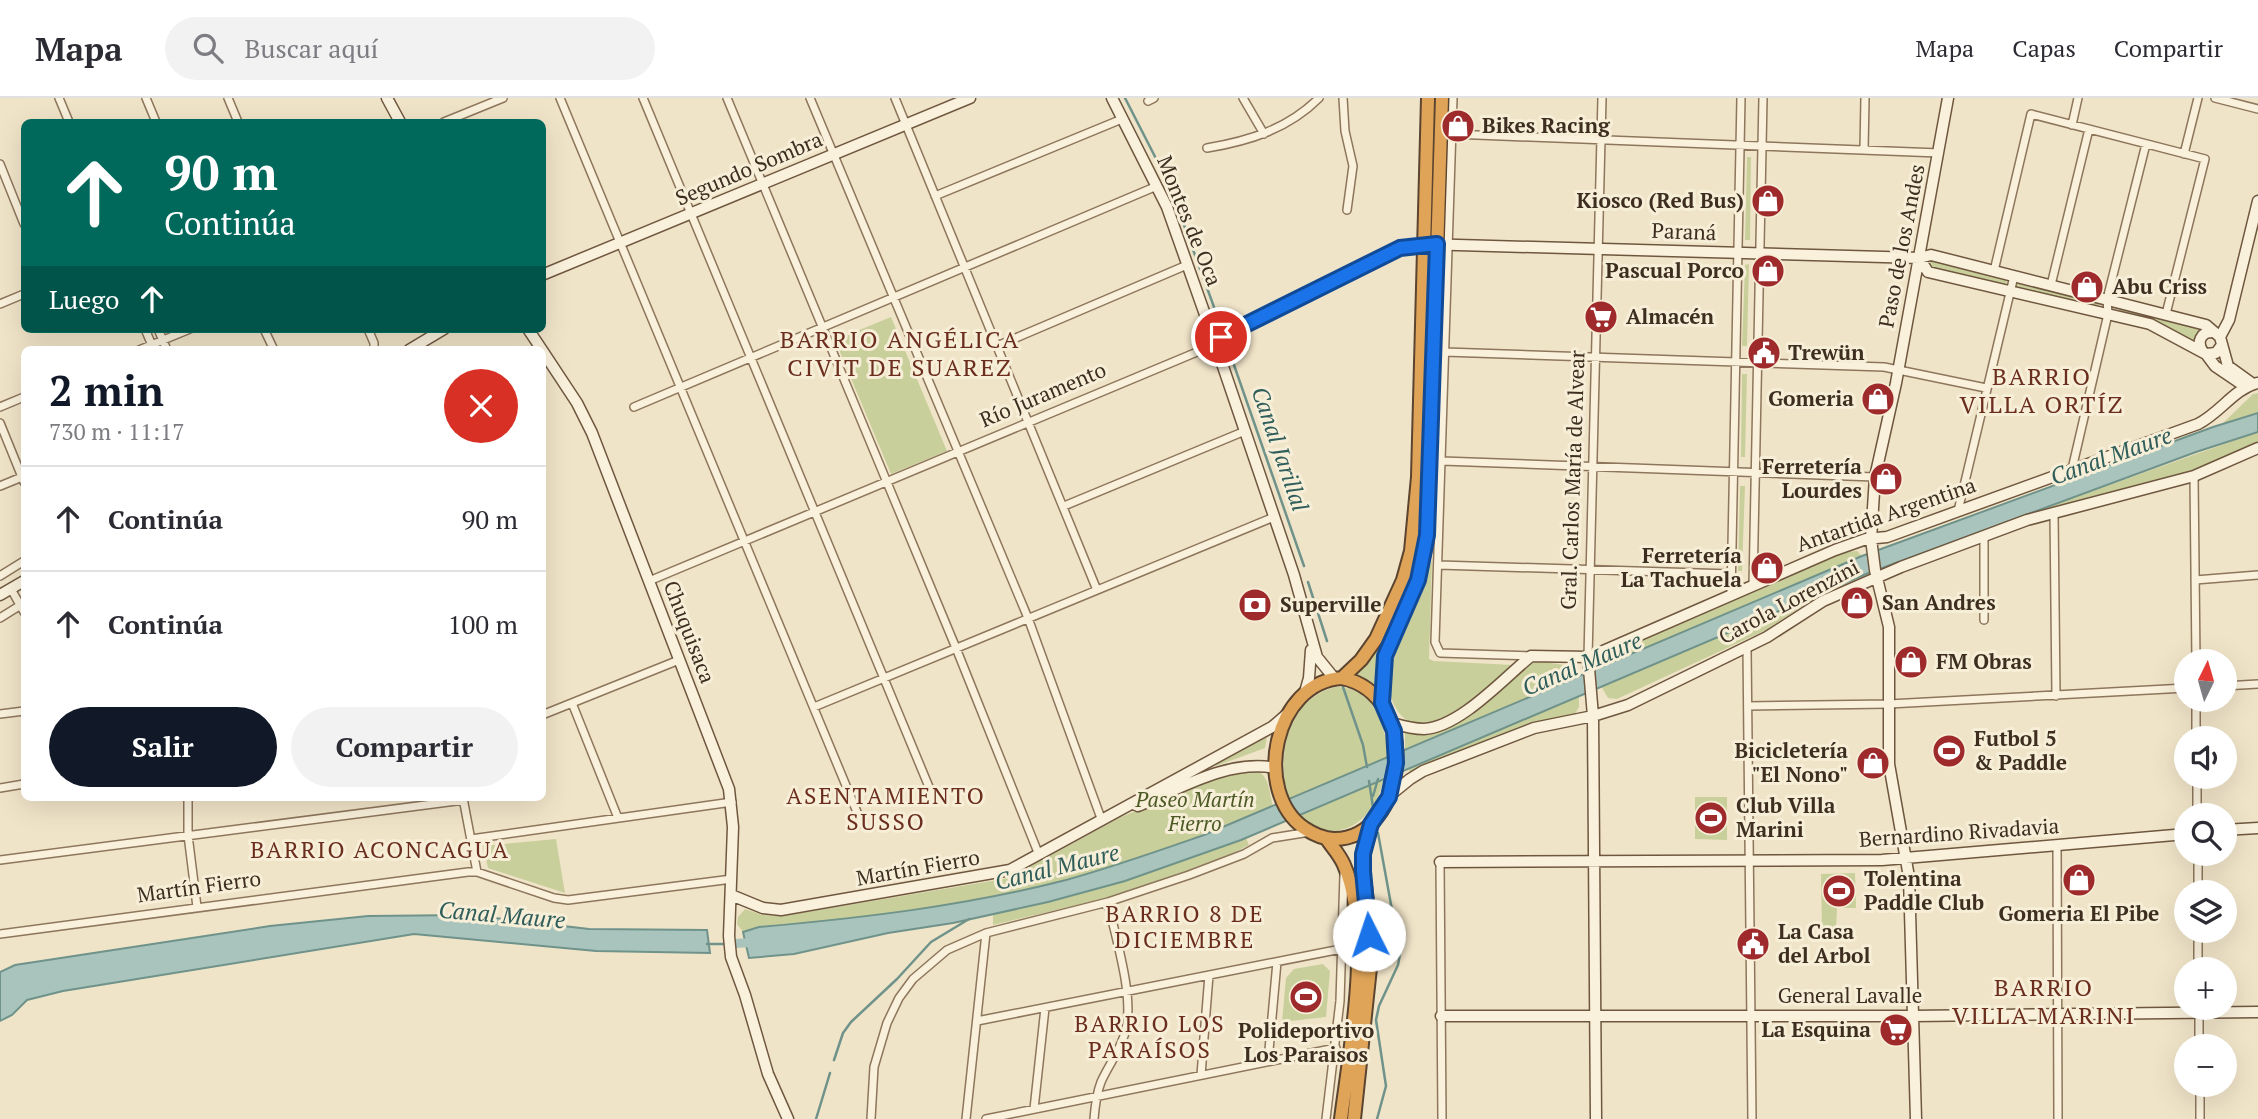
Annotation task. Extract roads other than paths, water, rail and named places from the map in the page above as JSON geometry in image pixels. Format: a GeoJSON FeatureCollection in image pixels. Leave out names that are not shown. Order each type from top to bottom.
{"type":"FeatureCollection","features":[{"type":"Feature","properties":{"kind":"highway"},"geometry":{"type":"LineString","coordinates":[[1371,824],[1356,835],[1343,838],[1326,838],[1310,832],[1292,818],[1282,802],[1276,768],[1279,736],[1292,710],[1305,692],[1315,685],[1338,678],[1360,660],[1376,639],[1403,580],[1411,551],[1436,244],[1428,98]]}},
{"type":"Feature","properties":{"kind":"highway"},"geometry":{"type":"LineString","coordinates":[[1382,703],[1385,656],[1418,580],[1427,535],[1442,98]]}},
{"type":"Feature","properties":{"kind":"highway"},"geometry":{"type":"LineString","coordinates":[[1338,678],[1366,686],[1382,703],[1392,723],[1396,754],[1395,774],[1389,797],[1371,824],[1363,854],[1369,917],[1370,977],[1354,1119]]}},
{"type":"Feature","properties":{"kind":"highway"},"geometry":{"type":"LineString","coordinates":[[1326,838],[1345,867],[1353,898],[1358,950],[1355,1003],[1341,1119]]}},
{"type":"Feature","properties":{"kind":"street"},"geometry":{"type":"LineString","coordinates":[[59,98],[68,119]]}},
{"type":"Feature","properties":{"kind":"street"},"geometry":{"type":"LineString","coordinates":[[146,98],[155,119]]}},
{"type":"Feature","properties":{"kind":"street"},"geometry":{"type":"LineString","coordinates":[[228,98],[237,119]]}},
{"type":"Feature","properties":{"kind":"street"},"geometry":{"type":"LineString","coordinates":[[387,98],[398,119]]}},
{"type":"Feature","properties":{"kind":"street"},"geometry":{"type":"LineString","coordinates":[[451,119],[503,98]]}},
{"type":"Feature","properties":{"kind":"street"},"geometry":{"type":"LineString","coordinates":[[560,98],[862,824]]}},
{"type":"Feature","properties":{"kind":"street"},"geometry":{"type":"LineString","coordinates":[[643,98],[934,799]]}},
{"type":"Feature","properties":{"kind":"street"},"geometry":{"type":"LineString","coordinates":[[727,98],[956,648],[1039,855]]}},
{"type":"Feature","properties":{"kind":"street"},"geometry":{"type":"LineString","coordinates":[[810,98],[1028,618],[1102,821]]}},
{"type":"Feature","properties":{"kind":"street"},"geometry":{"type":"LineString","coordinates":[[895,98],[1065,506],[1097,590]]}},
{"type":"Feature","properties":{"kind":"street","name":"Segundo Sombra"},"geometry":{"type":"LineString","coordinates":[[546,273],[970,98]]}},
{"type":"Feature","properties":{"kind":"street","name":"Montes de Oca"},"geometry":{"type":"LineString","coordinates":[[1112,98],[1157,186],[1187,265],[1300,595],[1319,662],[1338,678]]}},
{"type":"Feature","properties":{"kind":"street"},"geometry":{"type":"LineString","coordinates":[[1244,98],[1264,134]]}},
{"type":"Feature","properties":{"kind":"street"},"geometry":{"type":"LineString","coordinates":[[1208,148],[1264,134],[1285,124],[1319,98]]}},
{"type":"Feature","properties":{"kind":"street"},"geometry":{"type":"LineString","coordinates":[[1343,98],[1345,131],[1353,166],[1347,210]]}},
{"type":"Feature","properties":{"kind":"street"},"geometry":{"type":"LineString","coordinates":[[1453,98],[1452,134],[1436,244],[1445,352],[1438,565],[1731,574]]}},
{"type":"Feature","properties":{"kind":"street","name":"Gral. Carlos María de Alvear"},"geometry":{"type":"LineString","coordinates":[[1596,1119],[1593,716],[1588,657],[1602,98]]}},
{"type":"Feature","properties":{"kind":"street"},"geometry":{"type":"LineString","coordinates":[[1731,596],[1741,98]]}},
{"type":"Feature","properties":{"kind":"street"},"geometry":{"type":"LineString","coordinates":[[1753,586],[1763,98]]}},
{"type":"Feature","properties":{"kind":"street"},"geometry":{"type":"LineString","coordinates":[[1864,150],[1865,98]]}},
{"type":"Feature","properties":{"kind":"street","name":"Paso de los Andes"},"geometry":{"type":"LineString","coordinates":[[1916,1119],[1909,877],[1889,764],[1889,627],[1871,538],[1875,477],[1898,370],[1948,98]]}},
{"type":"Feature","properties":{"kind":"street"},"geometry":{"type":"LineString","coordinates":[[2072,125],[2078,98]]}},
{"type":"Feature","properties":{"kind":"street"},"geometry":{"type":"LineString","coordinates":[[2184,154],[2198,98]]}},
{"type":"Feature","properties":{"kind":"street"},"geometry":{"type":"LineString","coordinates":[[2215,98],[2244,102],[2258,108]]}},
{"type":"Feature","properties":{"kind":"street"},"geometry":{"type":"LineString","coordinates":[[1994,271],[2031,114],[2205,159],[2166,314]]}},
{"type":"Feature","properties":{"kind":"street"},"geometry":{"type":"LineString","coordinates":[[935,196],[1122,118]]}},
{"type":"Feature","properties":{"kind":"street"},"geometry":{"type":"LineString","coordinates":[[2051,285],[2089,129]]}},
{"type":"Feature","properties":{"kind":"street"},"geometry":{"type":"LineString","coordinates":[[1452,134],[1939,153]]}},
{"type":"Feature","properties":{"kind":"street"},"geometry":{"type":"LineString","coordinates":[[2072,469],[2108,314],[2107,299],[2146,144]]}},
{"type":"Feature","properties":{"kind":"street"},"geometry":{"type":"LineString","coordinates":[[0,164],[21,216]]}},
{"type":"Feature","properties":{"kind":"street"},"geometry":{"type":"LineString","coordinates":[[634,407],[1157,186]]}},
{"type":"Feature","properties":{"kind":"street"},"geometry":{"type":"LineString","coordinates":[[1919,258],[1928,272],[2153,325],[2204,353],[2216,354],[2218,338],[2229,320],[2258,201]]}},
{"type":"Feature","properties":{"kind":"street","name":"Paraná"},"geometry":{"type":"LineString","coordinates":[[1436,244],[1919,258],[1931,255],[2206,325],[2218,338]]}},
{"type":"Feature","properties":{"kind":"street","name":"Río Juramento"},"geometry":{"type":"LineString","coordinates":[[649,581],[1197,352],[1214,340],[1400,248],[1436,244]]}},
{"type":"Feature","properties":{"kind":"street"},"geometry":{"type":"LineString","coordinates":[[997,346],[1187,265]]}},
{"type":"Feature","properties":{"kind":"street"},"geometry":{"type":"LineString","coordinates":[[1958,511],[2014,276]]}},
{"type":"Feature","properties":{"kind":"street"},"geometry":{"type":"LineString","coordinates":[[0,304],[21,295]]}},
{"type":"Feature","properties":{"kind":"street"},"geometry":{"type":"LineString","coordinates":[[160,333],[165,346]]}},
{"type":"Feature","properties":{"kind":"street"},"geometry":{"type":"LineString","coordinates":[[154,346],[180,333]]}},
{"type":"Feature","properties":{"kind":"street"},"geometry":{"type":"LineString","coordinates":[[416,346],[437,333]]}},
{"type":"Feature","properties":{"kind":"street"},"geometry":{"type":"LineString","coordinates":[[2205,333],[2218,338],[2228,366],[2252,384],[2215,366],[2200,346],[2200,339],[2205,333]]}},
{"type":"Feature","properties":{"kind":"street"},"geometry":{"type":"LineString","coordinates":[[1445,352],[1736,361],[1898,370],[1986,388]]}},
{"type":"Feature","properties":{"kind":"street","name":"Chuquisaca"},"geometry":{"type":"LineString","coordinates":[[546,356],[586,418],[732,802],[733,879],[729,944],[732,963],[746,995],[761,1053],[788,1119]]}},
{"type":"Feature","properties":{"kind":"street","name":"Antartida Argentina"},"geometry":{"type":"LineString","coordinates":[[1438,565],[1435,642],[1440,653],[1588,657],[1825,554],[1871,538],[1887,537],[2204,421],[2252,384]]}},
{"type":"Feature","properties":{"kind":"street"},"geometry":{"type":"LineString","coordinates":[[0,407],[21,398]]}},
{"type":"Feature","properties":{"kind":"street"},"geometry":{"type":"LineString","coordinates":[[0,423],[21,475]]}},
{"type":"Feature","properties":{"kind":"street"},"geometry":{"type":"LineString","coordinates":[[1065,506],[1245,431]]}},
{"type":"Feature","properties":{"kind":"street","name":"Carola Lorenzini"},"geometry":{"type":"LineString","coordinates":[[1389,797],[1423,771],[1527,730],[1593,716],[1628,705],[1747,648],[1823,601],[1876,573],[2054,513],[2194,476],[2258,448]]}},
{"type":"Feature","properties":{"kind":"street"},"geometry":{"type":"LineString","coordinates":[[1442,461],[1875,477]]}},
{"type":"Feature","properties":{"kind":"street"},"geometry":{"type":"LineString","coordinates":[[2194,476],[2196,649]]}},
{"type":"Feature","properties":{"kind":"street"},"geometry":{"type":"LineString","coordinates":[[0,486],[21,481]]}},
{"type":"Feature","properties":{"kind":"street"},"geometry":{"type":"LineString","coordinates":[[2054,513],[2056,696]]}},
{"type":"Feature","properties":{"kind":"street"},"geometry":{"type":"LineString","coordinates":[[814,707],[1274,517]]}},
{"type":"Feature","properties":{"kind":"street"},"geometry":{"type":"LineString","coordinates":[[1984,536],[1984,620]]}},
{"type":"Feature","properties":{"kind":"street"},"geometry":{"type":"LineString","coordinates":[[0,576],[21,563]]}},
{"type":"Feature","properties":{"kind":"street"},"geometry":{"type":"LineString","coordinates":[[2195,580],[2258,575]]}},
{"type":"Feature","properties":{"kind":"street"},"geometry":{"type":"LineString","coordinates":[[0,596],[21,583]]}},
{"type":"Feature","properties":{"kind":"street"},"geometry":{"type":"LineString","coordinates":[[10,589],[21,604]]}},
{"type":"Feature","properties":{"kind":"street"},"geometry":{"type":"LineString","coordinates":[[0,618],[21,608]]}},
{"type":"Feature","properties":{"kind":"street","name":"Montes de Oca"},"geometry":{"type":"LineString","coordinates":[[1305,692],[1312,642]]}},
{"type":"Feature","properties":{"kind":"street"},"geometry":{"type":"LineString","coordinates":[[1747,648],[1752,1119]]}},
{"type":"Feature","properties":{"kind":"street"},"geometry":{"type":"LineString","coordinates":[[1392,723],[1426,729],[1454,718],[1531,656]]}},
{"type":"Feature","properties":{"kind":"street"},"geometry":{"type":"LineString","coordinates":[[546,713],[679,660]]}},
{"type":"Feature","properties":{"kind":"street"},"geometry":{"type":"LineString","coordinates":[[2237,685],[2258,684]]}},
{"type":"Feature","properties":{"kind":"street"},"geometry":{"type":"LineString","coordinates":[[1748,706],[1889,704],[2174,689]]}},
{"type":"Feature","properties":{"kind":"street"},"geometry":{"type":"LineString","coordinates":[[572,703],[618,818]]}},
{"type":"Feature","properties":{"kind":"street","name":"Martín Fierro"},"geometry":{"type":"LineString","coordinates":[[731,895],[771,909],[801,907],[1010,870],[1272,727],[1292,710]]}},
{"type":"Feature","properties":{"kind":"street"},"geometry":{"type":"LineString","coordinates":[[0,714],[21,711]]}},
{"type":"Feature","properties":{"kind":"street","name":"Martín Fierro"},"geometry":{"type":"LineString","coordinates":[[1102,821],[1241,766],[1276,768]]}},
{"type":"Feature","properties":{"kind":"street"},"geometry":{"type":"LineString","coordinates":[[0,788],[21,785]]}},
{"type":"Feature","properties":{"kind":"street"},"geometry":{"type":"LineString","coordinates":[[188,801],[188,835],[197,907]]}},
{"type":"Feature","properties":{"kind":"street"},"geometry":{"type":"LineString","coordinates":[[0,860],[448,801]]}},
{"type":"Feature","properties":{"kind":"street"},"geometry":{"type":"LineString","coordinates":[[463,801],[477,872]]}},
{"type":"Feature","properties":{"kind":"street"},"geometry":{"type":"LineString","coordinates":[[471,838],[732,802]]}},
{"type":"Feature","properties":{"kind":"street"},"geometry":{"type":"LineString","coordinates":[[2237,829],[2258,828]]}},
{"type":"Feature","properties":{"kind":"street"},"geometry":{"type":"LineString","coordinates":[[872,1119],[874,1067],[887,1023],[899,998],[913,979],[936,958],[960,943],[986,933],[1108,902],[1225,862],[1272,838],[1310,832]]}},
{"type":"Feature","properties":{"kind":"street","name":"Bernardino Rivadavia"},"geometry":{"type":"LineString","coordinates":[[1440,862],[1906,858],[2174,835]]}},
{"type":"Feature","properties":{"kind":"street"},"geometry":{"type":"LineString","coordinates":[[2057,845],[2059,1119]]}},
{"type":"Feature","properties":{"kind":"street"},"geometry":{"type":"LineString","coordinates":[[1440,862],[1442,1119]]}},
{"type":"Feature","properties":{"kind":"street"},"geometry":{"type":"LineString","coordinates":[[1326,1119],[1340,1001],[1345,867]]}},
{"type":"Feature","properties":{"kind":"street","name":"Martín Fierro"},"geometry":{"type":"LineString","coordinates":[[0,934],[477,872],[554,898],[568,900],[733,879]]}},
{"type":"Feature","properties":{"kind":"street"},"geometry":{"type":"LineString","coordinates":[[1094,1119],[1096,1097],[1126,1030],[1126,992],[1108,902]]}},
{"type":"Feature","properties":{"kind":"street"},"geometry":{"type":"LineString","coordinates":[[966,1119],[986,933]]}},
{"type":"Feature","properties":{"kind":"street"},"geometry":{"type":"LineString","coordinates":[[976,1021],[1341,950]]}},
{"type":"Feature","properties":{"kind":"street"},"geometry":{"type":"LineString","coordinates":[[1268,1062],[1277,962]]}},
{"type":"Feature","properties":{"kind":"street"},"geometry":{"type":"LineString","coordinates":[[1201,1075],[1209,975]]}},
{"type":"Feature","properties":{"kind":"street"},"geometry":{"type":"LineString","coordinates":[[1034,1109],[1045,1008]]}},
{"type":"Feature","properties":{"kind":"street","name":"General Lavalle"},"geometry":{"type":"LineString","coordinates":[[1441,1016],[1913,1016],[2174,1011]]}},
{"type":"Feature","properties":{"kind":"street","name":"General Lavalle"},"geometry":{"type":"LineString","coordinates":[[2237,1011],[2258,1012]]}},
{"type":"Feature","properties":{"kind":"street"},"geometry":{"type":"LineString","coordinates":[[986,1119],[1336,1048]]}},
{"type":"Feature","properties":{"kind":"street"},"geometry":{"type":"LineString","coordinates":[[2200,1097],[2200,1119]]}},
{"type":"Feature","properties":{"kind":"water"},"geometry":{"type":"Polygon","coordinates":[[[2258,413],[2258,432],[2196,452],[1866,574],[1241,840],[1125,881],[1048,902],[794,954],[749,958],[743,932],[759,927],[875,915],[990,897],[1084,875],[1204,835],[1862,556],[2213,427],[2258,413]]]}},
{"type":"Feature","properties":{"kind":"water"},"geometry":{"type":"Polygon","coordinates":[[[468,915],[589,929],[707,930],[710,953],[596,951],[414,934],[63,991],[27,1000],[12,1015],[0,1021],[0,972],[15,965],[270,926],[368,916],[468,915]]]}},
{"type":"Feature","properties":{"kind":"waterway","name":"Canal Jarillal"},"geometry":{"type":"LineString","coordinates":[[1125,98],[1169,184],[1214,307]]}},
{"type":"Feature","properties":{"kind":"waterway","name":"Canal Jarillal"},"geometry":{"type":"LineString","coordinates":[[1226,342],[1304,566]]}},
{"type":"Feature","properties":{"kind":"waterway"},"geometry":{"type":"LineString","coordinates":[[1308,582],[1327,641]]}},
{"type":"Feature","properties":{"kind":"waterway","name":"Canal Jarillal"},"geometry":{"type":"LineString","coordinates":[[1343,687],[1363,745],[1367,767]]}},
{"type":"Feature","properties":{"kind":"waterway"},"geometry":{"type":"LineString","coordinates":[[1373,796],[1378,779]]}},
{"type":"Feature","properties":{"kind":"waterway"},"geometry":{"type":"LineString","coordinates":[[1369,781],[1373,807]]}},
{"type":"Feature","properties":{"kind":"waterway","name":"Canal Jarillal"},"geometry":{"type":"LineString","coordinates":[[1377,1119],[1386,1086],[1376,1020],[1400,954],[1378,833]]}},
{"type":"Feature","properties":{"kind":"waterway"},"geometry":{"type":"LineString","coordinates":[[834,1060],[843,1033],[851,1022],[897,979],[931,942],[969,919]]}},
{"type":"Feature","properties":{"kind":"waterway","name":"Canal Maure"},"geometry":{"type":"LineString","coordinates":[[729,944],[757,942]]}},
{"type":"Feature","properties":{"kind":"waterway","name":"Canal Maure"},"geometry":{"type":"LineString","coordinates":[[707,944],[725,944]]}},
{"type":"Feature","properties":{"kind":"waterway"},"geometry":{"type":"LineString","coordinates":[[816,1119],[830,1073]]}},
{"type":"Feature","properties":{"kind":"place","name":"Bikes Racing"},"geometry":{"type":"Point","coordinates":[1458,126]}},
{"type":"Feature","properties":{"kind":"place","name":"Kiosco (Red Bus)"},"geometry":{"type":"Point","coordinates":[1768,201]}},
{"type":"Feature","properties":{"kind":"place","name":"Pascual Porco"},"geometry":{"type":"Point","coordinates":[1768,271]}},
{"type":"Feature","properties":{"kind":"place","name":"Abu Criss"},"geometry":{"type":"Point","coordinates":[2087,287]}},
{"type":"Feature","properties":{"kind":"place","name":"Almacén"},"geometry":{"type":"Point","coordinates":[1601,317]}},
{"type":"Feature","properties":{"kind":"place","name":"Trewün"},"geometry":{"type":"Point","coordinates":[1764,353]}},
{"type":"Feature","properties":{"kind":"place","name":"Gomeria"},"geometry":{"type":"Point","coordinates":[1878,399]}},
{"type":"Feature","properties":{"kind":"place","name":"Ferretería Lourdes"},"geometry":{"type":"Point","coordinates":[1886,479]}},
{"type":"Feature","properties":{"kind":"place","name":"Ferretería La Tachuela"},"geometry":{"type":"Point","coordinates":[1767,568]}},
{"type":"Feature","properties":{"kind":"place","name":"San Andres"},"geometry":{"type":"Point","coordinates":[1857,603]}},
{"type":"Feature","properties":{"kind":"place","name":"Superville"},"geometry":{"type":"Point","coordinates":[1255,605]}},
{"type":"Feature","properties":{"kind":"place","name":"FM Obras"},"geometry":{"type":"Point","coordinates":[1911,662]}},
{"type":"Feature","properties":{"kind":"place","name":"Futbol 5 & Paddle"},"geometry":{"type":"Point","coordinates":[1949,751]}},
{"type":"Feature","properties":{"kind":"place","name":"Bicicletería \"El Nono\""},"geometry":{"type":"Point","coordinates":[1873,763]}},
{"type":"Feature","properties":{"kind":"place","name":"Club Villa Marini"},"geometry":{"type":"Point","coordinates":[1711,818]}},
{"type":"Feature","properties":{"kind":"place","name":"Gomeria El Pibe"},"geometry":{"type":"Point","coordinates":[2079,880]}},
{"type":"Feature","properties":{"kind":"place","name":"Tolentina Paddle Club"},"geometry":{"type":"Point","coordinates":[1839,891]}},
{"type":"Feature","properties":{"kind":"place","name":"La Casa del Arbol"},"geometry":{"type":"Point","coordinates":[1753,944]}},
{"type":"Feature","properties":{"kind":"place","name":"Polideportivo Los Paraisos"},"geometry":{"type":"Point","coordinates":[1306,997]}},
{"type":"Feature","properties":{"kind":"place","name":"La Esquina"},"geometry":{"type":"Point","coordinates":[1896,1030]}},
{"type":"Feature","properties":{"kind":"district","name":"BARRIO ANGÉLICA CIVIT DE SUAREZ"},"geometry":{"type":"Point","coordinates":[900,354]}},
{"type":"Feature","properties":{"kind":"district","name":"BARRIO VILLA ORTÍZ"},"geometry":{"type":"Point","coordinates":[2042,391]}},
{"type":"Feature","properties":{"kind":"district","name":"ASENTAMIENTO SUSSO"},"geometry":{"type":"Point","coordinates":[886,809]}},
{"type":"Feature","properties":{"kind":"district","name":"BARRIO ACONCAGUA"},"geometry":{"type":"Point","coordinates":[380,850]}},
{"type":"Feature","properties":{"kind":"district","name":"BARRIO 8 DE DICIEMBRE"},"geometry":{"type":"Point","coordinates":[1185,927]}},
{"type":"Feature","properties":{"kind":"district","name":"BARRIO VILLA MARINI"},"geometry":{"type":"Point","coordinates":[2044,1002]}},
{"type":"Feature","properties":{"kind":"district","name":"BARRIO LOS PARAÍSOS"},"geometry":{"type":"Point","coordinates":[1150,1037]}},
{"type":"Feature","properties":{"kind":"park label","name":"Paseo Martín Fierro"},"geometry":{"type":"Point","coordinates":[1195,812]}}]}
